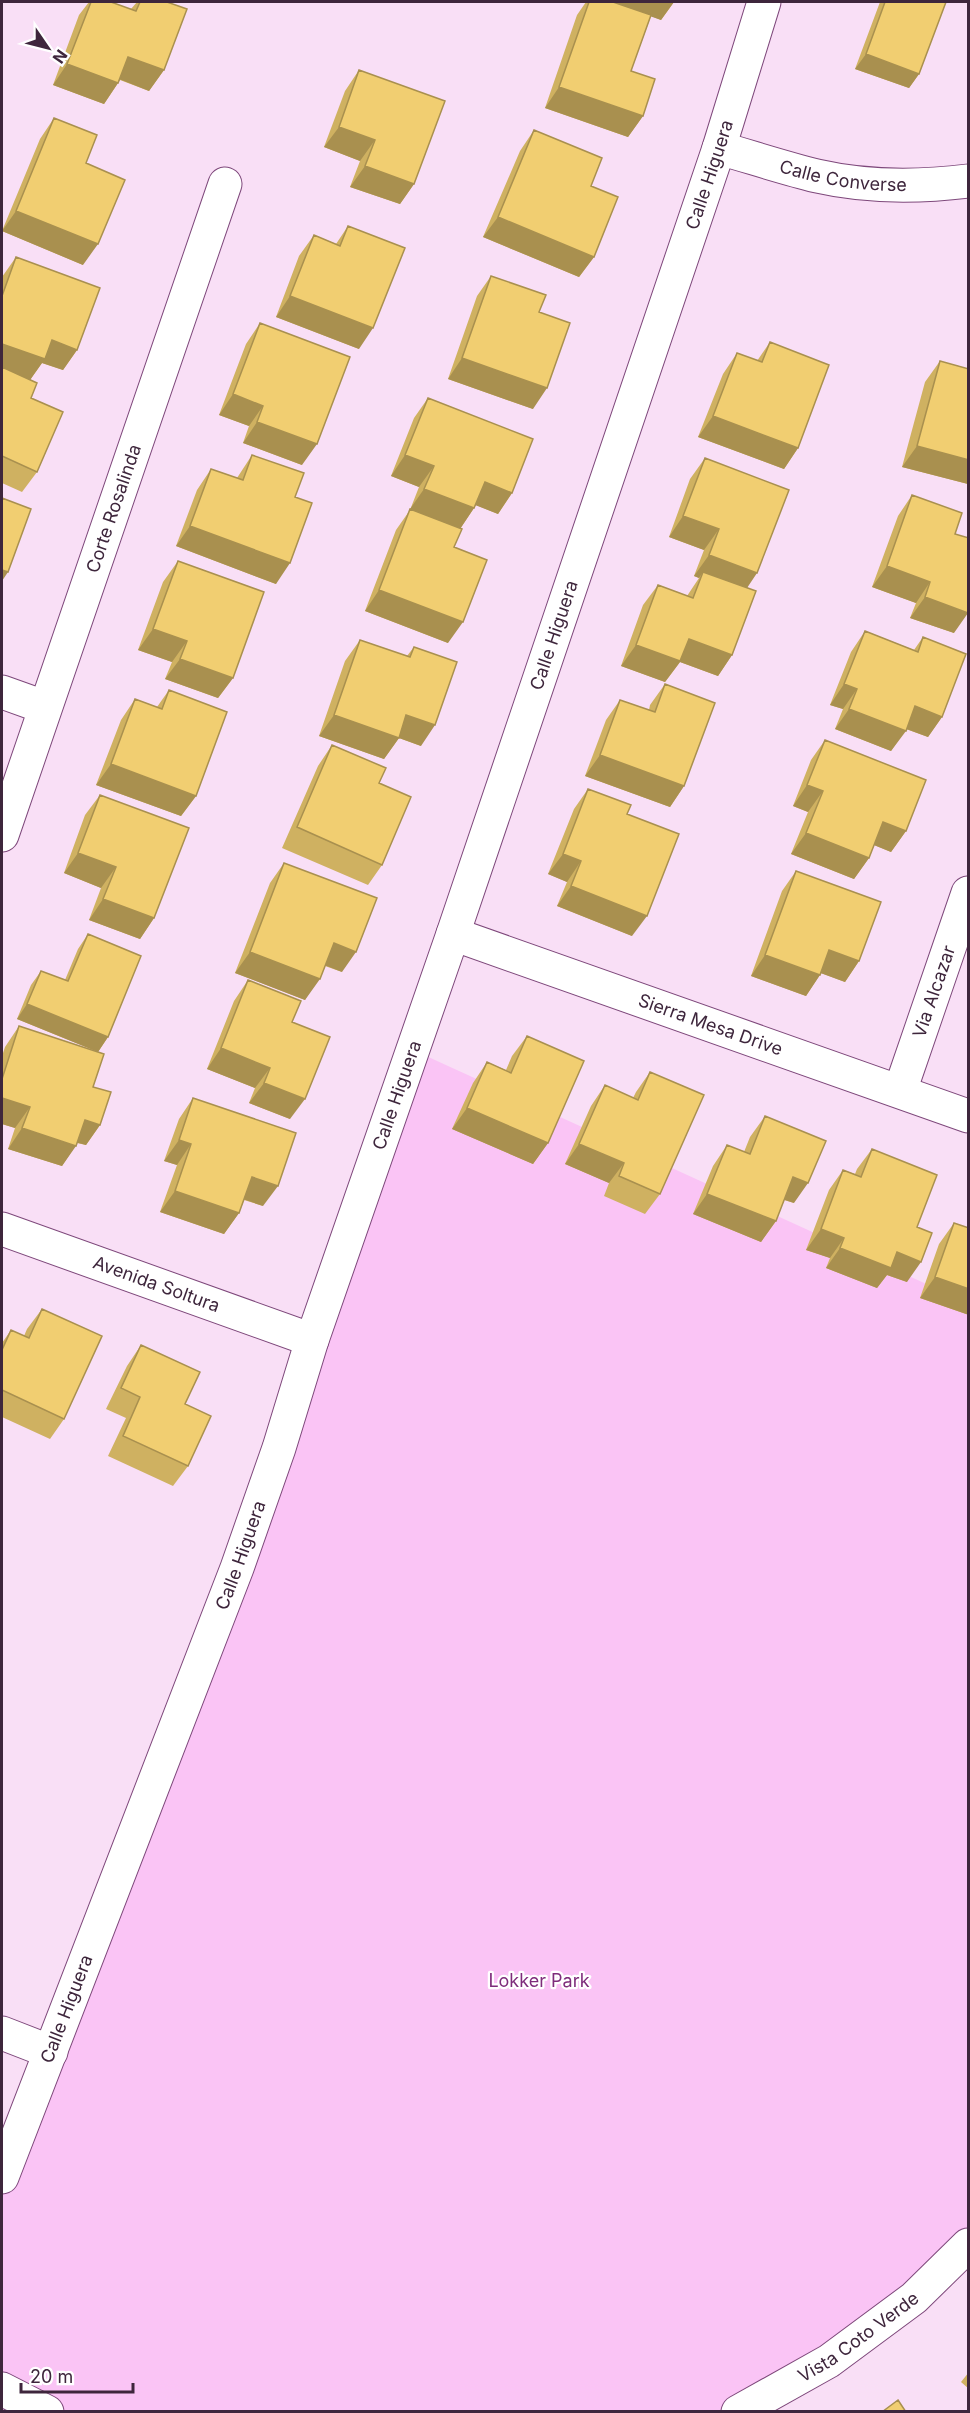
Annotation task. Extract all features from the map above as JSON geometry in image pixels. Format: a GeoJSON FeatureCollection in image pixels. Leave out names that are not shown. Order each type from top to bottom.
{"type":"FeatureCollection","features":[{"type":"Feature","properties":{"kind":"street","name":"Calle Higuera"},"geometry":{"type":"LineString","coordinates":[[2,2177],[237,1568],[279,1448],[312,1340],[453,934],[718,148],[764,2]]}},
{"type":"Feature","properties":{"kind":"street","name":"Calle Converse"},"geometry":{"type":"LineString","coordinates":[[718,148],[819,176],[868,183],[917,185],[969,181]]}},
{"type":"Feature","properties":{"kind":"street","name":"Corte Rosalinda"},"geometry":{"type":"LineString","coordinates":[[2,835],[225,184]]}},
{"type":"Feature","properties":{"kind":"street"},"geometry":{"type":"LineString","coordinates":[[2,692],[44,707]]}},
{"type":"Feature","properties":{"kind":"street","name":"Via Alcazar"},"geometry":{"type":"LineString","coordinates":[[900,1091],[969,893]]}},
{"type":"Feature","properties":{"kind":"street","name":"Sierra Mesa Drive"},"geometry":{"type":"LineString","coordinates":[[453,934],[969,1116]]}},
{"type":"Feature","properties":{"kind":"street","name":"Avenida Soltura"},"geometry":{"type":"LineString","coordinates":[[2,1229],[312,1340]]}},
{"type":"Feature","properties":{"kind":"street"},"geometry":{"type":"LineString","coordinates":[[2,2033],[51,2052]]}},
{"type":"Feature","properties":{"kind":"street","name":"Vista Coto Verde"},"geometry":{"type":"LineString","coordinates":[[738,2412],[829,2361],[914,2298],[969,2245]]}},
{"type":"Feature","properties":{"kind":"street"},"geometry":{"type":"LineString","coordinates":[[2,2389],[47,2412]]}},
{"type":"Feature","properties":{"kind":"green space","name":"Lokker Park"},"geometry":{"type":"Polygon","coordinates":[[[413,1050],[968,1303],[968,2245],[738,2411],[47,2411],[2,2389],[2,2177],[413,1050]]]}},
{"type":"Feature","properties":{"kind":"building"},"geometry":{"type":"Polygon","coordinates":[[[91,2],[111,2],[136,11],[140,2],[167,2],[187,9],[164,70],[128,57],[118,83],[67,64],[91,2]]]}},
{"type":"Feature","properties":{"kind":"building"},"geometry":{"type":"Polygon","coordinates":[[[589,2],[613,2],[651,15],[631,71],[655,79],[643,116],[559,87],[589,2]]]}},
{"type":"Feature","properties":{"kind":"building"},"geometry":{"type":"Polygon","coordinates":[[[885,2],[946,2],[919,74],[866,54],[885,2]]]}},
{"type":"Feature","properties":{"kind":"building"},"geometry":{"type":"Polygon","coordinates":[[[359,70],[445,101],[414,184],[365,166],[375,140],[339,127],[359,70]]]}},
{"type":"Feature","properties":{"kind":"building"},"geometry":{"type":"Polygon","coordinates":[[[54,118],[97,135],[86,163],[125,180],[98,244],[16,211],[54,118]]]}},
{"type":"Feature","properties":{"kind":"building"},"geometry":{"type":"Polygon","coordinates":[[[534,130],[602,158],[591,186],[618,197],[594,257],[498,217],[534,130]]]}},
{"type":"Feature","properties":{"kind":"building"},"geometry":{"type":"Polygon","coordinates":[[[348,226],[405,248],[373,328],[290,296],[314,235],[340,246],[348,226]]]}},
{"type":"Feature","properties":{"kind":"building"},"geometry":{"type":"Polygon","coordinates":[[[16,257],[100,288],[77,350],[52,340],[45,359],[2,344],[2,296],[16,257]]]}},
{"type":"Feature","properties":{"kind":"building"},"geometry":{"type":"Polygon","coordinates":[[[491,276],[546,295],[539,312],[570,323],[547,388],[462,358],[491,276]]]}},
{"type":"Feature","properties":{"kind":"building"},"geometry":{"type":"Polygon","coordinates":[[[260,323],[350,357],[317,444],[257,422],[263,406],[233,394],[260,323]]]}},
{"type":"Feature","properties":{"kind":"building"},"geometry":{"type":"Polygon","coordinates":[[[770,342],[829,365],[798,448],[713,416],[737,353],[762,362],[770,342]]]}},
{"type":"Feature","properties":{"kind":"building"},"geometry":{"type":"Polygon","coordinates":[[[940,361],[969,369],[969,460],[917,446],[940,361]]]}},
{"type":"Feature","properties":{"kind":"building"},"geometry":{"type":"Polygon","coordinates":[[[2,367],[37,383],[31,398],[63,412],[37,472],[2,456],[2,367]]]}},
{"type":"Feature","properties":{"kind":"building"},"geometry":{"type":"Polygon","coordinates":[[[428,398],[533,439],[512,493],[485,482],[474,508],[424,489],[434,466],[405,455],[428,398]]]}},
{"type":"Feature","properties":{"kind":"building"},"geometry":{"type":"Polygon","coordinates":[[[252,455],[304,473],[295,497],[312,503],[290,563],[190,526],[211,469],[243,480],[252,455]]]}},
{"type":"Feature","properties":{"kind":"building"},"geometry":{"type":"Polygon","coordinates":[[[705,458],[789,490],[757,573],[709,555],[719,529],[683,516],[705,458]]]}},
{"type":"Feature","properties":{"kind":"building"},"geometry":{"type":"Polygon","coordinates":[[[912,495],[962,513],[955,534],[969,538],[968,613],[925,597],[930,582],[887,566],[912,495]]]}},
{"type":"Feature","properties":{"kind":"building"},"geometry":{"type":"Polygon","coordinates":[[[2,498],[31,509],[8,572],[2,570],[2,498]]]}},
{"type":"Feature","properties":{"kind":"building"},"geometry":{"type":"Polygon","coordinates":[[[410,509],[462,529],[454,547],[487,560],[463,622],[379,590],[410,509]]]}},
{"type":"Feature","properties":{"kind":"building"},"geometry":{"type":"Polygon","coordinates":[[[178,561],[264,592],[233,678],[180,659],[187,641],[153,629],[178,561]]]}},
{"type":"Feature","properties":{"kind":"building"},"geometry":{"type":"Polygon","coordinates":[[[703,572],[756,591],[732,655],[689,639],[680,661],[636,645],[658,585],[693,598],[703,572]]]}},
{"type":"Feature","properties":{"kind":"building"},"geometry":{"type":"Polygon","coordinates":[[[865,631],[918,652],[923,637],[966,654],[942,717],[915,706],[906,731],[849,709],[857,689],[844,684],[865,631]]]}},
{"type":"Feature","properties":{"kind":"building"},"geometry":{"type":"Polygon","coordinates":[[[360,640],[410,657],[414,647],[457,662],[435,725],[406,715],[399,738],[334,715],[360,640]]]}},
{"type":"Feature","properties":{"kind":"building"},"geometry":{"type":"Polygon","coordinates":[[[665,684],[715,703],[684,786],[600,755],[620,700],[655,712],[665,684]]]}},
{"type":"Feature","properties":{"kind":"building"},"geometry":{"type":"Polygon","coordinates":[[[169,690],[227,712],[196,796],[111,764],[135,699],[162,709],[169,690]]]}},
{"type":"Feature","properties":{"kind":"building"},"geometry":{"type":"Polygon","coordinates":[[[825,740],[926,780],[906,831],[883,822],[869,858],[806,833],[823,791],[807,785],[825,740]]]}},
{"type":"Feature","properties":{"kind":"building"},"geometry":{"type":"Polygon","coordinates":[[[332,745],[386,768],[379,783],[411,797],[382,865],[297,827],[332,745]]]}},
{"type":"Feature","properties":{"kind":"building"},"geometry":{"type":"Polygon","coordinates":[[[588,789],[631,805],[627,814],[679,834],[647,916],[571,886],[581,861],[563,854],[588,789]]]}},
{"type":"Feature","properties":{"kind":"building"},"geometry":{"type":"Polygon","coordinates":[[[100,795],[189,828],[154,918],[103,899],[116,867],[78,853],[100,795]]]}},
{"type":"Feature","properties":{"kind":"building"},"geometry":{"type":"Polygon","coordinates":[[[284,863],[377,898],[356,952],[334,943],[320,979],[250,952],[284,863]]]}},
{"type":"Feature","properties":{"kind":"building"},"geometry":{"type":"Polygon","coordinates":[[[796,871],[881,902],[859,961],[829,950],[820,975],[765,955],[796,871]]]}},
{"type":"Feature","properties":{"kind":"building"},"geometry":{"type":"Polygon","coordinates":[[[88,934],[141,956],[108,1037],[27,1004],[41,971],[68,981],[88,934]]]}},
{"type":"Feature","properties":{"kind":"building"},"geometry":{"type":"Polygon","coordinates":[[[248,980],[301,1001],[292,1022],[330,1037],[305,1099],[264,1083],[270,1068],[221,1048],[248,980]]]}},
{"type":"Feature","properties":{"kind":"building"},"geometry":{"type":"Polygon","coordinates":[[[19,1026],[104,1054],[93,1087],[111,1092],[100,1125],[85,1120],[76,1146],[22,1128],[30,1107],[2,1098],[2,1079],[19,1026]]]}},
{"type":"Feature","properties":{"kind":"building"},"geometry":{"type":"Polygon","coordinates":[[[527,1036],[584,1061],[548,1143],[467,1108],[487,1062],[511,1073],[527,1036]]]}},
{"type":"Feature","properties":{"kind":"building"},"geometry":{"type":"Polygon","coordinates":[[[650,1072],[704,1095],[660,1194],[619,1176],[624,1163],[579,1144],[605,1085],[638,1100],[650,1072]]]}},
{"type":"Feature","properties":{"kind":"building"},"geometry":{"type":"Polygon","coordinates":[[[193,1098],[296,1133],[278,1186],[252,1177],[239,1213],[175,1191],[191,1144],[179,1140],[193,1098]]]}},
{"type":"Feature","properties":{"kind":"building"},"geometry":{"type":"Polygon","coordinates":[[[765,1116],[826,1141],[808,1183],[793,1177],[776,1221],[707,1194],[727,1145],[750,1154],[765,1116]]]}},
{"type":"Feature","properties":{"kind":"building"},"geometry":{"type":"Polygon","coordinates":[[[872,1149],[937,1175],[917,1227],[932,1233],[921,1262],[897,1252],[891,1268],[840,1248],[844,1238],[821,1229],[843,1170],[861,1177],[872,1149]]]}},
{"type":"Feature","properties":{"kind":"building"},"geometry":{"type":"Polygon","coordinates":[[[954,1223],[969,1228],[969,1289],[935,1277],[954,1223]]]}},
{"type":"Feature","properties":{"kind":"building"},"geometry":{"type":"Polygon","coordinates":[[[42,1309],[102,1336],[64,1419],[2,1390],[2,1350],[11,1330],[29,1338],[42,1309]]]}},
{"type":"Feature","properties":{"kind":"building"},"geometry":{"type":"Polygon","coordinates":[[[141,1345],[200,1372],[185,1404],[211,1416],[188,1466],[123,1436],[140,1397],[121,1388],[141,1345]]]}},
{"type":"Feature","properties":{"kind":"building"},"geometry":{"type":"Polygon","coordinates":[[[898,2400],[906,2412],[882,2412],[898,2400]]]}}]}
